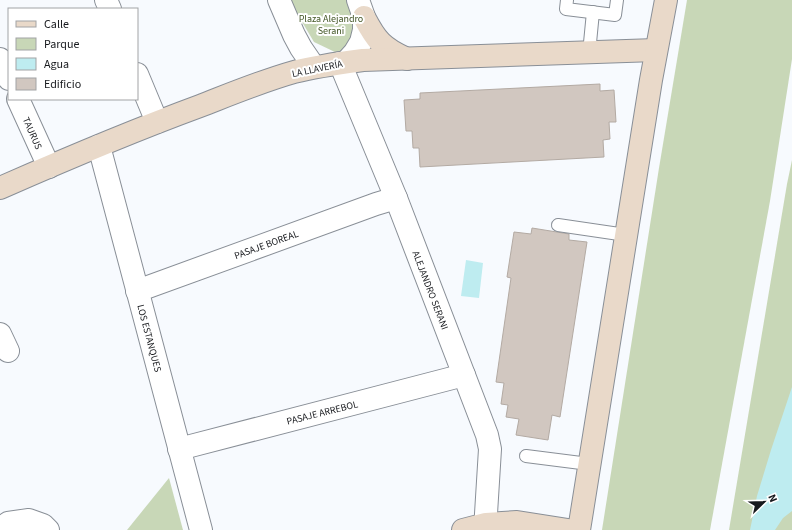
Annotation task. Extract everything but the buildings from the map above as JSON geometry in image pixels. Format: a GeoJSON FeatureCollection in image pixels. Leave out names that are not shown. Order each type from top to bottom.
{"type":"FeatureCollection","features":[{"type":"Feature","properties":{"kind":"street"},"geometry":{"type":"LineString","coordinates":[[278,0],[294,35],[314,67]]}},
{"type":"Feature","properties":{"kind":"street"},"geometry":{"type":"LineString","coordinates":[[579,530],[656,50],[666,0]]}},
{"type":"Feature","properties":{"kind":"street"},"geometry":{"type":"LineString","coordinates":[[361,8],[371,31],[380,43],[393,53],[406,59]]}},
{"type":"Feature","properties":{"kind":"street"},"geometry":{"type":"LineString","coordinates":[[343,62],[355,52],[361,42],[364,30],[361,8]]}},
{"type":"Feature","properties":{"kind":"street","name":"LA LLAVERÍA"},"geometry":{"type":"LineString","coordinates":[[0,188],[157,122],[268,80],[314,67],[363,60],[656,50]]}},
{"type":"Feature","properties":{"kind":"street"},"geometry":{"type":"LineString","coordinates":[[0,58],[8,76]]}},
{"type":"Feature","properties":{"kind":"street","name":"ALEJANDRO SERANI"},"geometry":{"type":"LineString","coordinates":[[343,62],[487,435],[490,449],[486,527]]}},
{"type":"Feature","properties":{"kind":"street"},"geometry":{"type":"LineString","coordinates":[[138,76],[157,122]]}},
{"type":"Feature","properties":{"kind":"street","name":"TAURUS"},"geometry":{"type":"LineString","coordinates":[[18,100],[49,167]]}},
{"type":"Feature","properties":{"kind":"street","name":"LOS ESTANQUES"},"geometry":{"type":"LineString","coordinates":[[99,146],[201,530]]}},
{"type":"Feature","properties":{"kind":"street","name":"PASAJE BOREAL"},"geometry":{"type":"LineString","coordinates":[[137,290],[369,206],[396,198]]}},
{"type":"Feature","properties":{"kind":"street","name":"PASAJE ARREBOL"},"geometry":{"type":"LineString","coordinates":[[179,449],[464,375]]}},
{"type":"Feature","properties":{"kind":"street"},"geometry":{"type":"LineString","coordinates":[[0,529],[8,523],[29,520],[43,525],[48,530]]}},
{"type":"Feature","properties":{"kind":"street"},"geometry":{"type":"LineString","coordinates":[[463,530],[517,522],[568,530]]}},
{"type":"Feature","properties":{"kind":"lane"},"geometry":{"type":"LineString","coordinates":[[567,0],[566,9],[615,15],[617,0]]}},
{"type":"Feature","properties":{"kind":"lane"},"geometry":{"type":"LineString","coordinates":[[589,53],[593,12]]}},
{"type":"Feature","properties":{"kind":"lane"},"geometry":{"type":"LineString","coordinates":[[558,226],[626,235]]}},
{"type":"Feature","properties":{"kind":"lane"},"geometry":{"type":"LineString","coordinates":[[526,456],[589,464]]}},
{"type":"Feature","properties":{"kind":"green space","name":"Plaza Alejandro Serani"},"geometry":{"type":"Polygon","coordinates":[[[289,0],[347,0],[359,30],[354,48],[337,53],[314,42],[289,0]]]}},
{"type":"Feature","properties":{"kind":"green space"},"geometry":{"type":"Polygon","coordinates":[[[687,0],[792,0],[792,59],[770,201],[710,530],[602,530],[659,168],[687,0]]]}},
{"type":"Feature","properties":{"kind":"green space"},"geometry":{"type":"Polygon","coordinates":[[[792,160],[792,530],[729,530],[787,184],[792,160]]]}},
{"type":"Feature","properties":{"kind":"green space"},"geometry":{"type":"Polygon","coordinates":[[[169,478],[183,530],[127,530],[169,478]]]}},
{"type":"Feature","properties":{"kind":"water"},"geometry":{"type":"Polygon","coordinates":[[[466,260],[483,263],[479,298],[461,296],[466,260]]]}},
{"type":"Feature","properties":{"kind":"water"},"geometry":{"type":"Polygon","coordinates":[[[792,387],[792,511],[783,518],[775,530],[750,530],[757,496],[792,387]]]}}]}
